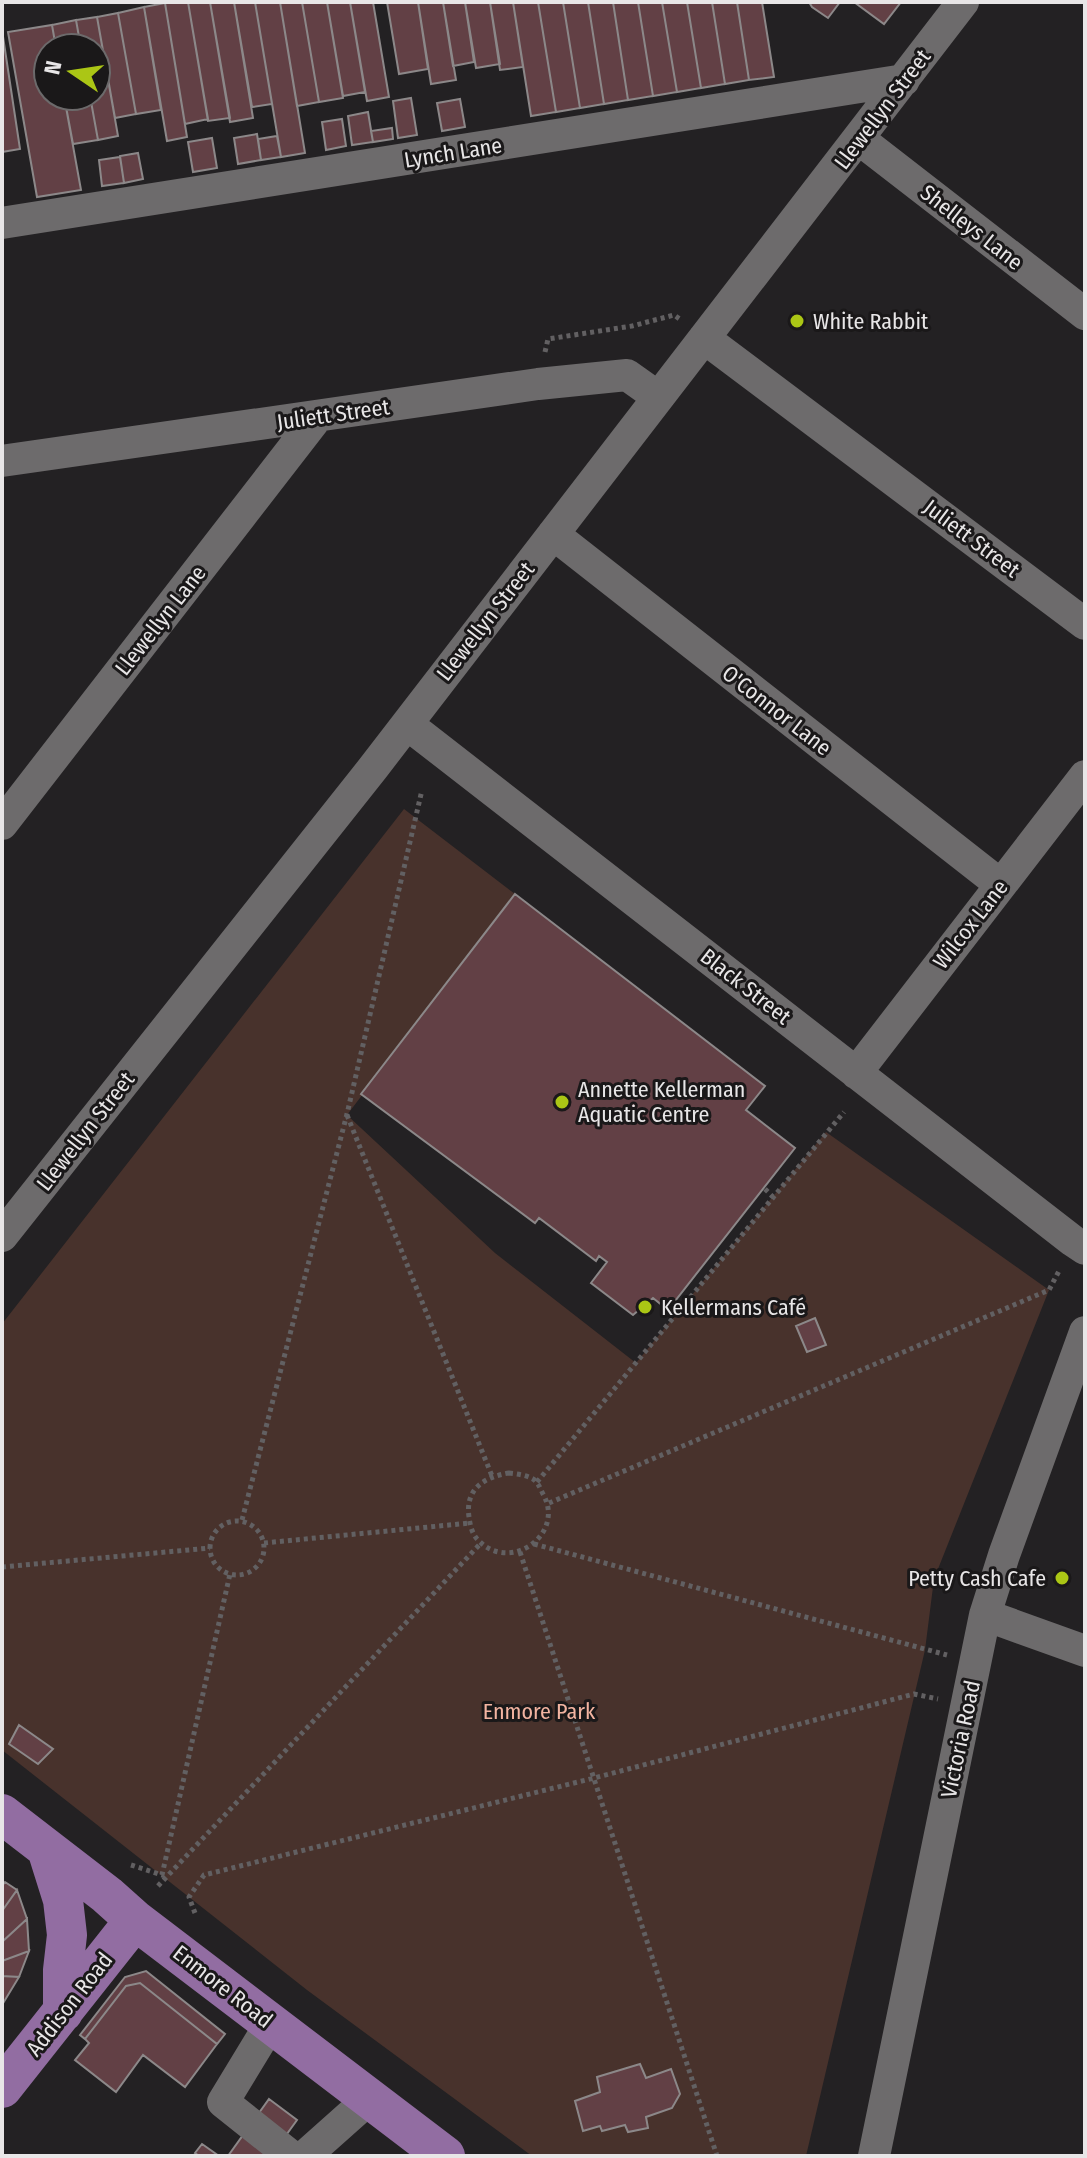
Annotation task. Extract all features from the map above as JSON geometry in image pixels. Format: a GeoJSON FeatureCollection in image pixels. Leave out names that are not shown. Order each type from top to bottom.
{"type":"FeatureCollection","features":[{"type":"Feature","properties":{"kind":"main road","name":"Enmore Road"},"geometry":{"type":"LineString","coordinates":[[2,1814],[135,1920],[445,2156]]}},
{"type":"Feature","properties":{"kind":"main road"},"geometry":{"type":"LineString","coordinates":[[47,1849],[63,1900],[67,1935],[63,2012]]}},
{"type":"Feature","properties":{"kind":"main road","name":"Addison Road"},"geometry":{"type":"LineString","coordinates":[[2,2088],[135,1920]]}},
{"type":"Feature","properties":{"kind":"street","name":"Llewellyn Street"},"geometry":{"type":"LineString","coordinates":[[2,1236],[407,724],[963,2]]}},
{"type":"Feature","properties":{"kind":"street","name":"Lynch Lane"},"geometry":{"type":"LineString","coordinates":[[2,223],[904,80]]}},
{"type":"Feature","properties":{"kind":"street","name":"Shelleys Lane"},"geometry":{"type":"LineString","coordinates":[[859,139],[1085,314]]}},
{"type":"Feature","properties":{"kind":"street","name":"Juliett Street"},"geometry":{"type":"LineString","coordinates":[[704,338],[1085,624]]}},
{"type":"Feature","properties":{"kind":"street","name":"Juliett Street"},"geometry":{"type":"LineString","coordinates":[[2,461],[538,384],[627,375],[658,397]]}},
{"type":"Feature","properties":{"kind":"street","name":"Llewellyn Lane"},"geometry":{"type":"LineString","coordinates":[[2,824],[318,416]]}},
{"type":"Feature","properties":{"kind":"street","name":"O'Connor Lane"},"geometry":{"type":"LineString","coordinates":[[553,534],[1001,885]]}},
{"type":"Feature","properties":{"kind":"street","name":"Black Street"},"geometry":{"type":"LineString","coordinates":[[407,724],[1060,1232],[1075,1254]]}},
{"type":"Feature","properties":{"kind":"street","name":"Wilcox Lane"},"geometry":{"type":"LineString","coordinates":[[856,1073],[1085,776]]}},
{"type":"Feature","properties":{"kind":"street","name":"Victoria Road"},"geometry":{"type":"LineString","coordinates":[[874,2156],[985,1615],[1085,1332]]}},
{"type":"Feature","properties":{"kind":"street"},"geometry":{"type":"LineString","coordinates":[[985,1615],[1085,1651]]}},
{"type":"Feature","properties":{"kind":"street"},"geometry":{"type":"LineString","coordinates":[[271,2023],[223,2102],[291,2156]]}},
{"type":"Feature","properties":{"kind":"street"},"geometry":{"type":"LineString","coordinates":[[305,2156],[369,2099]]}},
{"type":"Feature","properties":{"kind":"path"},"geometry":{"type":"LineString","coordinates":[[548,339],[632,326],[674,315]]}},
{"type":"Feature","properties":{"kind":"path"},"geometry":{"type":"LineString","coordinates":[[242,1520],[347,1114],[422,790]]}},
{"type":"Feature","properties":{"kind":"path"},"geometry":{"type":"LineString","coordinates":[[537,1482],[844,1112]]}},
{"type":"Feature","properties":{"kind":"path"},"geometry":{"type":"LineString","coordinates":[[347,1114],[492,1476]]}},
{"type":"Feature","properties":{"kind":"path"},"geometry":{"type":"LineString","coordinates":[[765,1189],[773,1197]]}},
{"type":"Feature","properties":{"kind":"path"},"geometry":{"type":"LineString","coordinates":[[549,1503],[1049,1290],[1075,1254]]}},
{"type":"Feature","properties":{"kind":"path"},"geometry":{"type":"LineString","coordinates":[[509,1473],[537,1482],[549,1503],[544,1530],[534,1544],[520,1552],[495,1551],[475,1538],[468,1510],[470,1499],[476,1488],[492,1476],[509,1473]]}},
{"type":"Feature","properties":{"kind":"path"},"geometry":{"type":"LineString","coordinates":[[242,1520],[253,1526],[264,1543],[263,1555],[254,1569],[230,1574],[220,1570],[212,1558],[213,1533],[219,1526],[242,1520]]}},
{"type":"Feature","properties":{"kind":"path"},"geometry":{"type":"LineString","coordinates":[[264,1543],[470,1523]]}},
{"type":"Feature","properties":{"kind":"path"},"geometry":{"type":"LineString","coordinates":[[158,1886],[481,1543]]}},
{"type":"Feature","properties":{"kind":"path"},"geometry":{"type":"LineString","coordinates":[[534,1544],[956,1657]]}},
{"type":"Feature","properties":{"kind":"path"},"geometry":{"type":"LineString","coordinates":[[2,1567],[210,1548]]}},
{"type":"Feature","properties":{"kind":"path"},"geometry":{"type":"LineString","coordinates":[[520,1552],[717,2156]]}},
{"type":"Feature","properties":{"kind":"path"},"geometry":{"type":"LineString","coordinates":[[126,1863],[162,1875],[230,1574]]}},
{"type":"Feature","properties":{"kind":"path"},"geometry":{"type":"LineString","coordinates":[[195,1913],[189,1897],[204,1875],[914,1694],[966,1706]]}},
{"type":"Feature","properties":{"kind":"green space","name":"Enmore Park"},"geometry":{"type":"Polygon","coordinates":[[[404,809],[515,894],[347,1115],[495,1253],[636,1363],[826,1132],[1049,1290],[934,1579],[925,1650],[806,2156],[532,2156],[307,1990],[2,1750],[2,1324],[404,809]]]}},
{"type":"Feature","properties":{"kind":"building"},"geometry":{"type":"Polygon","coordinates":[[[188,2],[208,119],[185,124],[165,3],[188,2]]]}},
{"type":"Feature","properties":{"kind":"building"},"geometry":{"type":"Polygon","coordinates":[[[188,2],[210,2],[230,118],[208,121],[188,2]]]}},
{"type":"Feature","properties":{"kind":"building"},"geometry":{"type":"Polygon","coordinates":[[[210,2],[234,2],[253,118],[230,122],[210,2]]]}},
{"type":"Feature","properties":{"kind":"building"},"geometry":{"type":"Polygon","coordinates":[[[234,2],[255,2],[272,104],[252,107],[234,2]]]}},
{"type":"Feature","properties":{"kind":"building"},"geometry":{"type":"Polygon","coordinates":[[[255,2],[280,2],[305,153],[281,157],[255,2]]]}},
{"type":"Feature","properties":{"kind":"building"},"geometry":{"type":"Polygon","coordinates":[[[280,2],[302,2],[319,102],[297,106],[280,2]]]}},
{"type":"Feature","properties":{"kind":"building"},"geometry":{"type":"Polygon","coordinates":[[[302,2],[327,2],[343,98],[319,102],[302,2]]]}},
{"type":"Feature","properties":{"kind":"building"},"geometry":{"type":"Polygon","coordinates":[[[327,2],[350,2],[365,92],[343,96],[327,2]]]}},
{"type":"Feature","properties":{"kind":"building"},"geometry":{"type":"Polygon","coordinates":[[[350,2],[373,2],[389,97],[367,101],[350,2]]]}},
{"type":"Feature","properties":{"kind":"building"},"geometry":{"type":"Polygon","coordinates":[[[387,2],[418,2],[428,69],[399,74],[387,2]]]}},
{"type":"Feature","properties":{"kind":"building"},"geometry":{"type":"Polygon","coordinates":[[[418,2],[443,2],[456,80],[431,84],[418,2]]]}},
{"type":"Feature","properties":{"kind":"building"},"geometry":{"type":"Polygon","coordinates":[[[443,2],[465,2],[474,62],[453,66],[443,2]]]}},
{"type":"Feature","properties":{"kind":"building"},"geometry":{"type":"Polygon","coordinates":[[[465,2],[490,2],[500,64],[476,68],[465,2]]]}},
{"type":"Feature","properties":{"kind":"building"},"geometry":{"type":"Polygon","coordinates":[[[490,2],[513,2],[523,67],[500,70],[490,2]]]}},
{"type":"Feature","properties":{"kind":"building"},"geometry":{"type":"Polygon","coordinates":[[[513,2],[538,2],[556,112],[531,116],[513,2]]]}},
{"type":"Feature","properties":{"kind":"building"},"geometry":{"type":"Polygon","coordinates":[[[538,2],[563,2],[580,108],[556,112],[538,2]]]}},
{"type":"Feature","properties":{"kind":"building"},"geometry":{"type":"Polygon","coordinates":[[[563,2],[588,2],[604,104],[580,108],[563,2]]]}},
{"type":"Feature","properties":{"kind":"building"},"geometry":{"type":"Polygon","coordinates":[[[588,2],[613,2],[628,100],[604,104],[588,2]]]}},
{"type":"Feature","properties":{"kind":"building"},"geometry":{"type":"Polygon","coordinates":[[[613,2],[638,2],[653,96],[628,100],[613,2]]]}},
{"type":"Feature","properties":{"kind":"building"},"geometry":{"type":"Polygon","coordinates":[[[638,2],[662,2],[677,92],[653,96],[638,2]]]}},
{"type":"Feature","properties":{"kind":"building"},"geometry":{"type":"Polygon","coordinates":[[[662,2],[687,2],[701,88],[677,92],[662,2]]]}},
{"type":"Feature","properties":{"kind":"building"},"geometry":{"type":"Polygon","coordinates":[[[687,2],[712,2],[725,84],[701,88],[687,2]]]}},
{"type":"Feature","properties":{"kind":"building"},"geometry":{"type":"Polygon","coordinates":[[[712,2],[737,2],[749,80],[725,84],[712,2]]]}},
{"type":"Feature","properties":{"kind":"building"},"geometry":{"type":"Polygon","coordinates":[[[737,2],[762,2],[774,77],[749,80],[737,2]]]}},
{"type":"Feature","properties":{"kind":"building"},"geometry":{"type":"Polygon","coordinates":[[[809,2],[840,2],[828,18],[809,2]]]}},
{"type":"Feature","properties":{"kind":"building"},"geometry":{"type":"Polygon","coordinates":[[[854,2],[901,2],[884,24],[854,2]]]}},
{"type":"Feature","properties":{"kind":"building"},"geometry":{"type":"Polygon","coordinates":[[[165,3],[187,137],[167,141],[144,7],[165,3]]]}},
{"type":"Feature","properties":{"kind":"building"},"geometry":{"type":"Polygon","coordinates":[[[144,7],[161,110],[136,114],[118,13],[144,7]]]}},
{"type":"Feature","properties":{"kind":"building"},"geometry":{"type":"Polygon","coordinates":[[[118,13],[136,114],[115,118],[112,101],[112,32],[100,32],[97,17],[118,13]]]}},
{"type":"Feature","properties":{"kind":"building"},"geometry":{"type":"Polygon","coordinates":[[[97,17],[100,32],[78,32],[76,20],[97,17]]]}},
{"type":"Feature","properties":{"kind":"building"},"geometry":{"type":"Polygon","coordinates":[[[76,20],[78,32],[53,32],[52,25],[76,20]]]}},
{"type":"Feature","properties":{"kind":"building"},"geometry":{"type":"Polygon","coordinates":[[[52,25],[53,32],[32,32],[32,112],[67,112],[81,190],[37,197],[8,32],[52,25]]]}},
{"type":"Feature","properties":{"kind":"building"},"geometry":{"type":"Polygon","coordinates":[[[2,30],[20,149],[2,152],[2,30]]]}},
{"type":"Feature","properties":{"kind":"building"},"geometry":{"type":"Polygon","coordinates":[[[411,98],[417,135],[398,138],[393,101],[411,98]]]}},
{"type":"Feature","properties":{"kind":"building"},"geometry":{"type":"Polygon","coordinates":[[[460,99],[465,127],[442,131],[437,103],[460,99]]]}},
{"type":"Feature","properties":{"kind":"building"},"geometry":{"type":"Polygon","coordinates":[[[112,102],[118,136],[98,140],[93,112],[112,112],[112,102]]]}},
{"type":"Feature","properties":{"kind":"building"},"geometry":{"type":"Polygon","coordinates":[[[67,112],[93,112],[98,140],[73,144],[67,112]]]}},
{"type":"Feature","properties":{"kind":"building"},"geometry":{"type":"Polygon","coordinates":[[[368,112],[373,142],[352,145],[348,116],[368,112]]]}},
{"type":"Feature","properties":{"kind":"building"},"geometry":{"type":"Polygon","coordinates":[[[342,119],[346,146],[326,150],[322,122],[342,119]]]}},
{"type":"Feature","properties":{"kind":"building"},"geometry":{"type":"Polygon","coordinates":[[[392,128],[393,139],[373,142],[371,131],[392,128]]]}},
{"type":"Feature","properties":{"kind":"building"},"geometry":{"type":"Polygon","coordinates":[[[257,134],[261,160],[238,164],[234,138],[257,134]]]}},
{"type":"Feature","properties":{"kind":"building"},"geometry":{"type":"Polygon","coordinates":[[[277,136],[281,157],[261,160],[258,139],[277,136]]]}},
{"type":"Feature","properties":{"kind":"building"},"geometry":{"type":"Polygon","coordinates":[[[212,138],[217,168],[193,172],[188,142],[212,138]]]}},
{"type":"Feature","properties":{"kind":"building"},"geometry":{"type":"Polygon","coordinates":[[[138,153],[143,179],[124,183],[120,156],[138,153]]]}},
{"type":"Feature","properties":{"kind":"building"},"geometry":{"type":"Polygon","coordinates":[[[120,157],[124,183],[102,186],[99,160],[120,157]]]}},
{"type":"Feature","properties":{"kind":"building","name":"Annette Kellerman Aquatic Centre"},"geometry":{"type":"Polygon","coordinates":[[[515,894],[765,1086],[746,1110],[795,1148],[668,1310],[653,1298],[633,1315],[591,1283],[607,1262],[599,1256],[596,1261],[539,1218],[535,1223],[361,1094],[515,894]]]}},
{"type":"Feature","properties":{"kind":"building"},"geometry":{"type":"Polygon","coordinates":[[[815,1318],[826,1345],[807,1352],[796,1326],[815,1318]]]}},
{"type":"Feature","properties":{"kind":"building"},"geometry":{"type":"Polygon","coordinates":[[[19,1725],[53,1749],[38,1764],[9,1744],[19,1725]]]}},
{"type":"Feature","properties":{"kind":"building"},"geometry":{"type":"Polygon","coordinates":[[[5,1882],[17,1890],[2,1911],[2,1886],[5,1882]]]}},
{"type":"Feature","properties":{"kind":"building"},"geometry":{"type":"Polygon","coordinates":[[[17,1890],[27,1919],[2,1942],[2,1911],[17,1890]]]}},
{"type":"Feature","properties":{"kind":"building"},"geometry":{"type":"Polygon","coordinates":[[[27,1919],[29,1951],[2,1961],[2,1942],[27,1919]]]}},
{"type":"Feature","properties":{"kind":"building"},"geometry":{"type":"Polygon","coordinates":[[[29,1951],[19,1977],[2,1976],[2,1961],[29,1951]]]}},
{"type":"Feature","properties":{"kind":"building"},"geometry":{"type":"Polygon","coordinates":[[[146,1971],[225,2034],[217,2044],[140,1983],[126,1986],[85,2039],[80,2035],[125,1977],[146,1971]]]}},
{"type":"Feature","properties":{"kind":"building"},"geometry":{"type":"Polygon","coordinates":[[[2,1976],[19,1977],[2,2005],[2,1976]]]}},
{"type":"Feature","properties":{"kind":"building"},"geometry":{"type":"Polygon","coordinates":[[[140,1983],[217,2044],[185,2087],[143,2055],[116,2092],[75,2060],[89,2043],[85,2039],[126,1986],[140,1983]]]}},
{"type":"Feature","properties":{"kind":"building"},"geometry":{"type":"Polygon","coordinates":[[[640,2064],[646,2078],[671,2069],[680,2094],[672,2108],[646,2117],[648,2128],[628,2132],[625,2125],[602,2131],[600,2126],[583,2131],[575,2101],[600,2092],[597,2077],[640,2064]]]}},
{"type":"Feature","properties":{"kind":"building"},"geometry":{"type":"Polygon","coordinates":[[[269,2099],[297,2120],[271,2156],[228,2156],[269,2099]]]}},
{"type":"Feature","properties":{"kind":"building"},"geometry":{"type":"Polygon","coordinates":[[[202,2144],[219,2156],[199,2156],[195,2153],[202,2144]]]}},
{"type":"Feature","properties":{"kind":"place","name":"White Rabbit"},"geometry":{"type":"Point","coordinates":[797,321]}},
{"type":"Feature","properties":{"kind":"place","name":"Annette Kellerman Aquatic Centre"},"geometry":{"type":"Point","coordinates":[562,1102]}},
{"type":"Feature","properties":{"kind":"place","name":"Kellermans Café"},"geometry":{"type":"Point","coordinates":[645,1307]}},
{"type":"Feature","properties":{"kind":"place","name":"Petty Cash Cafe"},"geometry":{"type":"Point","coordinates":[1062,1578]}}]}
